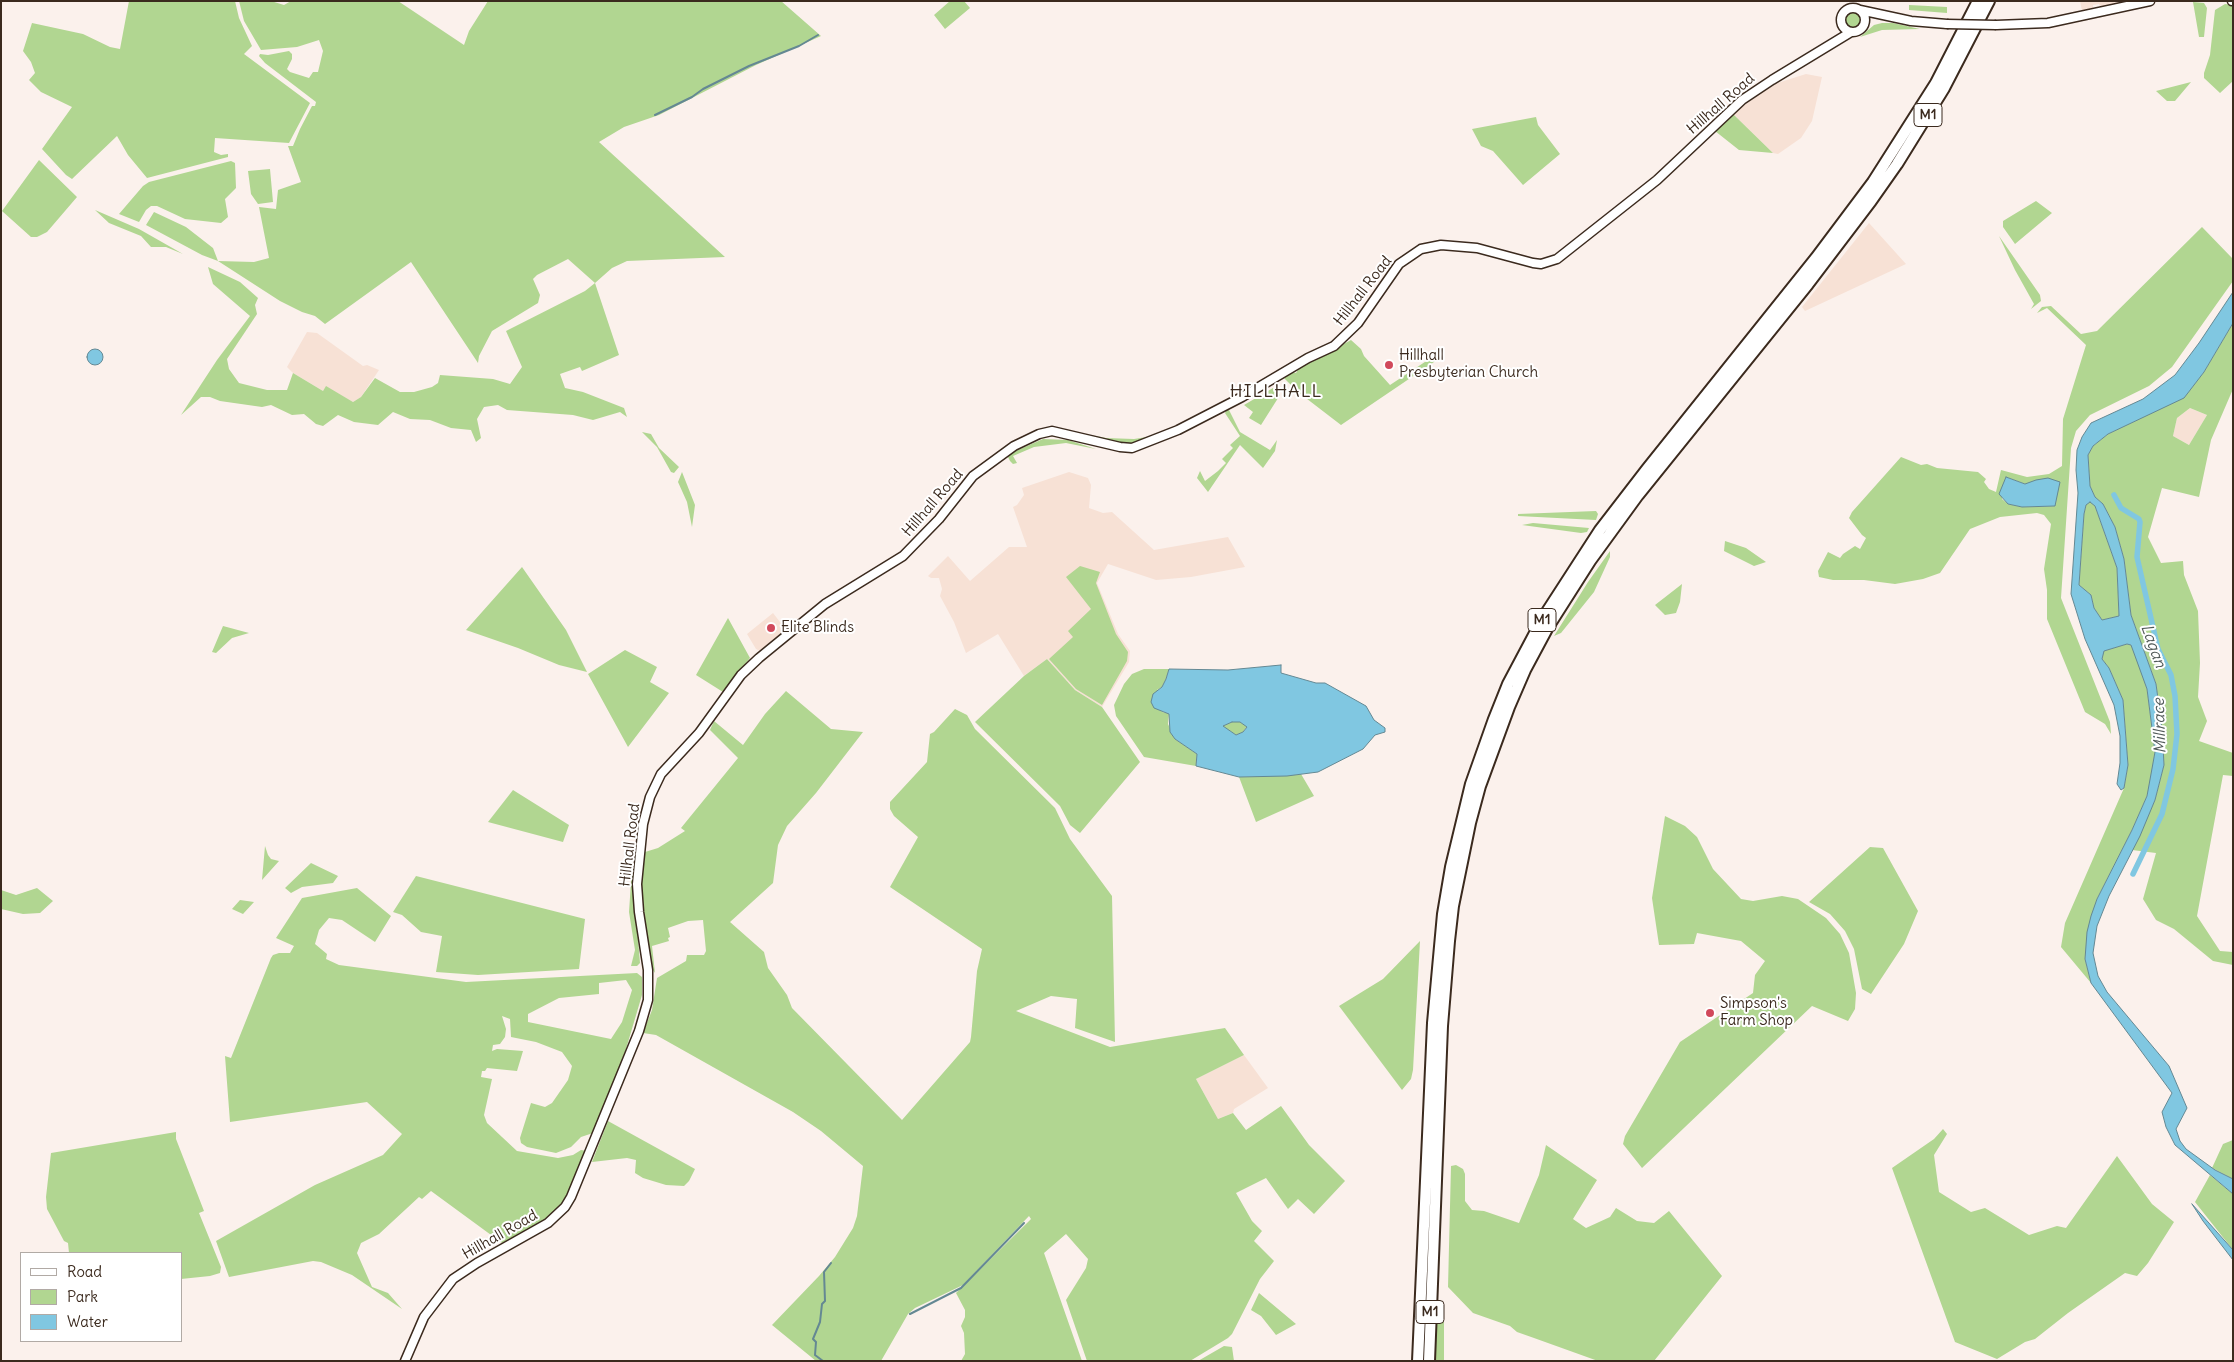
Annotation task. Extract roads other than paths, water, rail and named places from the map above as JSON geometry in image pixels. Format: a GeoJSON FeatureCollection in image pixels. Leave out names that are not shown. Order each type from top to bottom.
{"type":"FeatureCollection","features":[{"type":"Feature","properties":{"kind":"highway","name":"M1"},"geometry":{"type":"LineString","coordinates":[[1418,1361],[1433,1023],[1439,948],[1451,867],[1460,825],[1471,784],[1494,719],[1529,643],[1560,590],[1591,544],[1647,468],[1816,258],[1873,182],[1936,83],[1978,1]]}},
{"type":"Feature","properties":{"kind":"highway","name":"M1"},"geometry":{"type":"LineString","coordinates":[[1429,1361],[1442,1026],[1449,941],[1462,861],[1473,814],[1493,748],[1508,707],[1548,628],[1590,561],[1638,495],[1808,284],[1897,164],[1944,88],[1990,1]]}},
{"type":"Feature","properties":{"kind":"main road"},"geometry":{"type":"LineString","coordinates":[[1835,41],[1840,21],[1846,10],[1853,8],[1883,17],[1947,24],[1996,25],[2048,23],[2150,1]]}},
{"type":"Feature","properties":{"kind":"main road"},"geometry":{"type":"LineString","coordinates":[[1860,10],[1865,20],[1862,28]]}},
{"type":"Feature","properties":{"kind":"main road"},"geometry":{"type":"LineString","coordinates":[[1840,21],[1844,29],[1851,32],[1883,17]]}},
{"type":"Feature","properties":{"kind":"main road","name":"Hillhall Road"},"geometry":{"type":"LineString","coordinates":[[405,1361],[424,1317],[453,1279],[477,1262],[548,1223],[565,1207],[571,1198],[639,1031],[648,1000],[648,970],[639,912],[637,884],[643,824],[650,797],[661,774],[699,733],[742,675],[759,658],[824,604],[903,556],[939,519],[973,476],[1014,446],[1039,434],[1052,431],[1120,448],[1132,448],[1178,430],[1242,397],[1308,358],[1334,346],[1358,323],[1399,264],[1421,249],[1442,245],[1477,248],[1534,264],[1557,259],[1657,180],[1742,100],[1851,32]]}},
{"type":"Feature","properties":{"kind":"water","name":"Lagan"},"geometry":{"type":"Polygon","coordinates":[[[2233,292],[2233,323],[2204,372],[2184,398],[2108,434],[2093,446],[2088,455],[2090,486],[2095,497],[2103,504],[2115,527],[2124,559],[2131,615],[2156,684],[2162,728],[2164,765],[2155,800],[2140,836],[2109,896],[2097,926],[2093,953],[2098,976],[2107,992],[2169,1066],[2187,1108],[2176,1129],[2180,1141],[2186,1149],[2215,1170],[2233,1179],[2233,1194],[2175,1145],[2166,1127],[2162,1112],[2172,1093],[2091,983],[2085,959],[2087,932],[2091,916],[2097,899],[2147,796],[2155,752],[2147,689],[2131,645],[2127,644],[2104,651],[2102,659],[2109,668],[2123,700],[2128,765],[2124,788],[2121,790],[2117,784],[2120,763],[2120,736],[2114,705],[2085,639],[2071,594],[2078,493],[2077,450],[2082,437],[2091,423],[2143,399],[2175,375],[2233,292]],[[2090,502],[2086,505],[2084,514],[2079,585],[2091,595],[2094,608],[2102,620],[2119,616],[2117,568],[2095,506],[2090,502]]]}},
{"type":"Feature","properties":{"kind":"water"},"geometry":{"type":"Polygon","coordinates":[[[95,349],[101,351],[103,357],[101,363],[95,365],[89,363],[87,357],[89,351],[95,349]]]}},
{"type":"Feature","properties":{"kind":"water"},"geometry":{"type":"Polygon","coordinates":[[[2006,477],[2025,484],[2048,478],[2060,482],[2055,506],[2022,507],[2008,504],[1999,494],[2006,477]]]}},
{"type":"Feature","properties":{"kind":"water"},"geometry":{"type":"Polygon","coordinates":[[[1281,665],[1281,673],[1316,683],[1325,683],[1366,706],[1374,720],[1385,728],[1385,732],[1375,735],[1363,749],[1318,772],[1287,776],[1239,777],[1196,766],[1197,754],[1175,739],[1170,732],[1169,714],[1154,708],[1151,702],[1153,694],[1162,687],[1169,669],[1228,670],[1281,665]],[[1232,722],[1223,726],[1236,735],[1243,732],[1247,727],[1240,722],[1232,722]]]}},
{"type":"Feature","properties":{"kind":"water"},"geometry":{"type":"Polygon","coordinates":[[[2192,1204],[2233,1250],[2233,1260],[2203,1221],[2192,1204]]]}},
{"type":"Feature","properties":{"kind":"waterway"},"geometry":{"type":"LineString","coordinates":[[655,115],[749,66],[799,46],[818,35]]}},
{"type":"Feature","properties":{"kind":"waterway","name":"Millrace"},"geometry":{"type":"LineString","coordinates":[[2114,495],[2121,508],[2139,519],[2140,522],[2137,557],[2158,649],[2171,675],[2175,696],[2177,734],[2173,769],[2162,814],[2133,874]]}},
{"type":"Feature","properties":{"kind":"waterway"},"geometry":{"type":"LineString","coordinates":[[910,1314],[961,1288],[1024,1223]]}},
{"type":"Feature","properties":{"kind":"waterway"},"geometry":{"type":"LineString","coordinates":[[823,1361],[815,1355],[816,1342],[813,1339],[820,1322],[822,1304],[825,1301],[824,1272],[831,1263]]}},
{"type":"Feature","properties":{"kind":"place","name":"Hillhall Presbyterian Church"},"geometry":{"type":"Point","coordinates":[1389,365]}},
{"type":"Feature","properties":{"kind":"place","name":"Elite Blinds"},"geometry":{"type":"Point","coordinates":[771,628]}},
{"type":"Feature","properties":{"kind":"place","name":"Simpson's Farm Shop"},"geometry":{"type":"Point","coordinates":[1710,1013]}},
{"type":"Feature","properties":{"kind":"district","name":"HILLHALL"},"geometry":{"type":"Point","coordinates":[1276,392]}}]}
